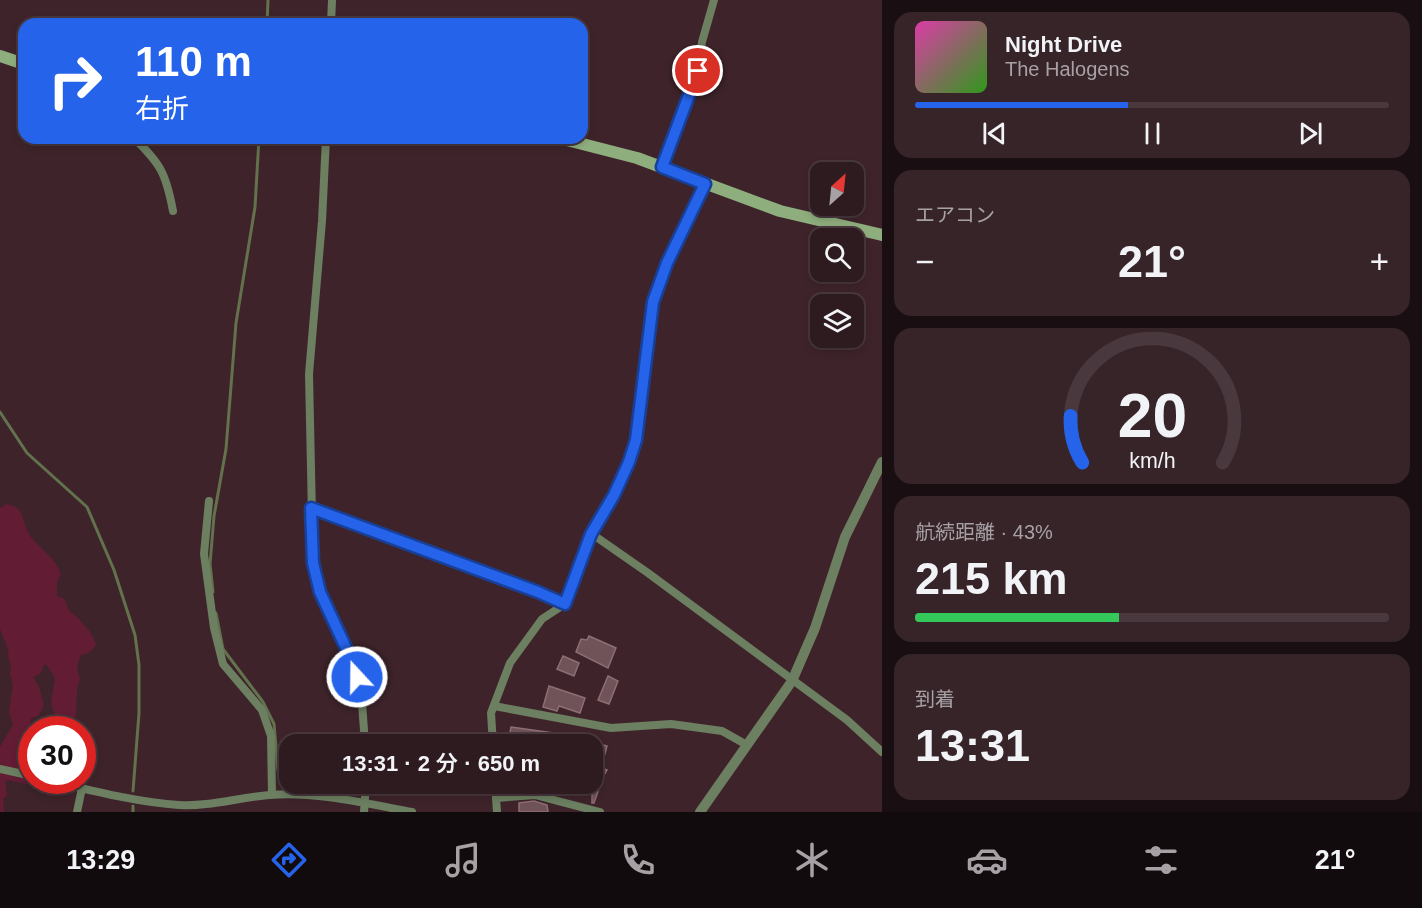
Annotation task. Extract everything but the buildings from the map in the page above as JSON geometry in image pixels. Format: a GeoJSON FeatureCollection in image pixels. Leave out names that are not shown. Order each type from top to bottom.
{"type":"FeatureCollection","features":[{"type":"Feature","properties":{"kind":"main road"},"geometry":{"type":"LineString","coordinates":[[0,56],[18,62]]}},
{"type":"Feature","properties":{"kind":"main road"},"geometry":{"type":"LineString","coordinates":[[585,144],[662,167],[780,211],[882,235]]}},
{"type":"Feature","properties":{"kind":"street"},"geometry":{"type":"LineString","coordinates":[[331,18],[332,0]]}},
{"type":"Feature","properties":{"kind":"street"},"geometry":{"type":"LineString","coordinates":[[662,167],[698,71],[702,42],[714,0]]}},
{"type":"Feature","properties":{"kind":"street"},"geometry":{"type":"LineString","coordinates":[[140,144],[156,159],[168,185],[173,211]]}},
{"type":"Feature","properties":{"kind":"street"},"geometry":{"type":"LineString","coordinates":[[326,144],[309,374],[313,563],[320,592],[354,665],[361,689],[364,734]]}},
{"type":"Feature","properties":{"kind":"street"},"geometry":{"type":"LineString","coordinates":[[492,734],[490,712],[510,663],[542,619],[565,604],[591,534],[614,495],[632,455],[636,440],[653,302],[667,263],[705,184]]}},
{"type":"Feature","properties":{"kind":"street"},"geometry":{"type":"LineString","coordinates":[[700,812],[792,681],[815,628],[845,537],[882,462]]}},
{"type":"Feature","properties":{"kind":"street"},"geometry":{"type":"LineString","coordinates":[[209,501],[204,554],[214,628],[223,664],[262,710],[271,736],[272,794]]}},
{"type":"Feature","properties":{"kind":"street"},"geometry":{"type":"LineString","coordinates":[[311,508],[565,604]]}},
{"type":"Feature","properties":{"kind":"street"},"geometry":{"type":"LineString","coordinates":[[591,534],[673,591],[847,720],[882,752]]}},
{"type":"Feature","properties":{"kind":"street"},"geometry":{"type":"LineString","coordinates":[[494,706],[610,728],[671,724],[722,731],[747,745]]}},
{"type":"Feature","properties":{"kind":"street"},"geometry":{"type":"LineString","coordinates":[[0,769],[18,773]]}},
{"type":"Feature","properties":{"kind":"street"},"geometry":{"type":"LineString","coordinates":[[96,790],[178,805],[196,805],[272,794],[304,795],[364,808],[412,812]]}},
{"type":"Feature","properties":{"kind":"street"},"geometry":{"type":"LineString","coordinates":[[77,812],[81,794]]}},
{"type":"Feature","properties":{"kind":"street"},"geometry":{"type":"LineString","coordinates":[[496,794],[497,812]]}},
{"type":"Feature","properties":{"kind":"street"},"geometry":{"type":"LineString","coordinates":[[496,798],[536,795],[600,812]]}},
{"type":"Feature","properties":{"kind":"shaded area"},"geometry":{"type":"Polygon","coordinates":[[[6,504],[19,510],[29,534],[59,569],[61,575],[57,581],[57,596],[65,599],[69,610],[93,636],[96,645],[90,652],[80,656],[77,670],[80,679],[76,716],[55,716],[51,702],[55,678],[47,665],[44,665],[40,674],[33,677],[39,687],[44,706],[38,716],[18,716],[18,782],[8,780],[5,782],[7,796],[3,799],[4,812],[0,812],[0,770],[2,766],[0,747],[13,724],[9,712],[13,685],[8,649],[0,629],[0,508],[6,504]]]}},
{"type":"Feature","properties":{"kind":"waterway"},"geometry":{"type":"LineString","coordinates":[[267,18],[268,0]]}},
{"type":"Feature","properties":{"kind":"waterway"},"geometry":{"type":"LineString","coordinates":[[213,592],[210,564],[214,516],[226,449],[236,323],[255,207],[259,144]]}},
{"type":"Feature","properties":{"kind":"waterway"},"geometry":{"type":"LineString","coordinates":[[0,412],[27,453],[87,507],[114,570],[135,635],[139,665],[139,713],[133,791]]}},
{"type":"Feature","properties":{"kind":"waterway"},"geometry":{"type":"LineString","coordinates":[[216,613],[223,649],[263,702],[274,724],[278,770]]}},
{"type":"Feature","properties":{"kind":"waterway"},"geometry":{"type":"LineString","coordinates":[[133,806],[133,812]]}},
{"type":"Feature","properties":{"kind":"route"},"geometry":{"type":"LineString","coordinates":[[357,677],[354,665],[320,592],[313,563],[311,508],[481,570],[565,604],[591,534],[614,495],[629,462],[636,440],[653,302],[667,263],[705,184],[662,167],[698,71]]}}]}
